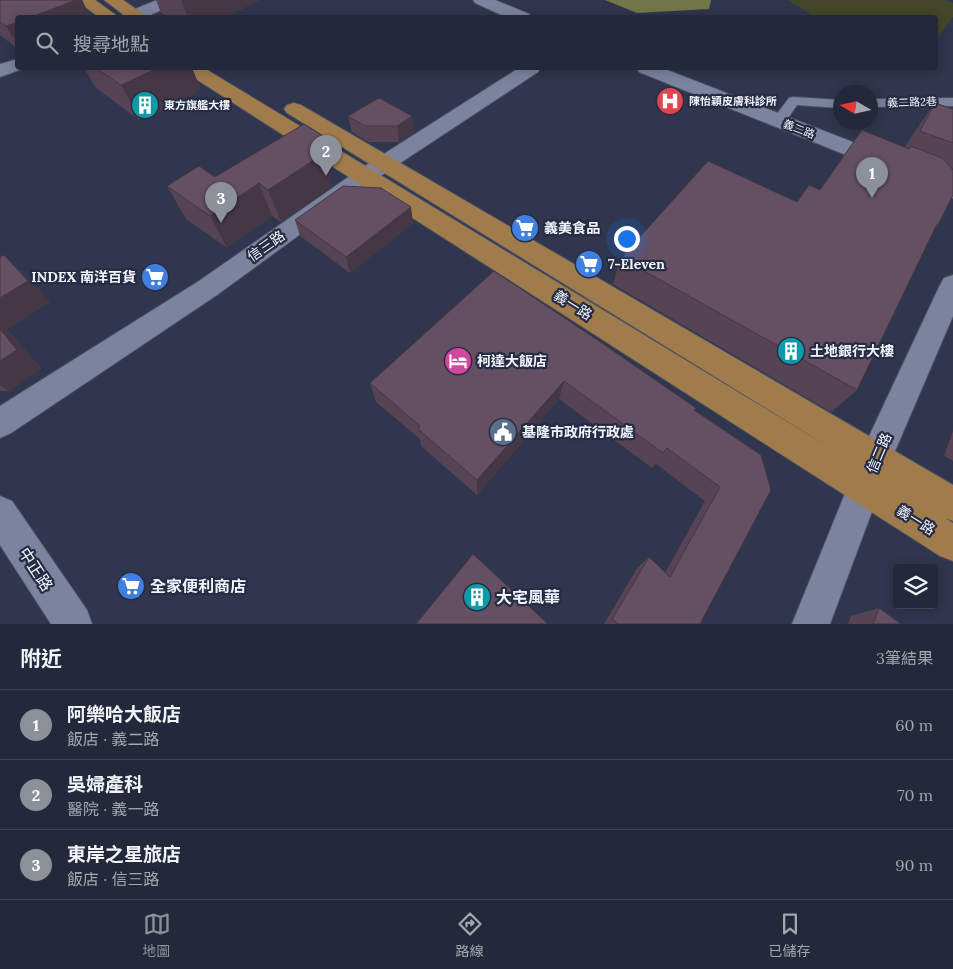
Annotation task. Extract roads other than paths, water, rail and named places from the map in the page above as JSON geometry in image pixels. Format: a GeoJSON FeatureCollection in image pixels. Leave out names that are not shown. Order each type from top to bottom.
{"type":"FeatureCollection","features":[{"type":"Feature","properties":{"kind":"main road"},"geometry":{"type":"LineString","coordinates":[[84,0],[107,15]]}},
{"type":"Feature","properties":{"kind":"main road"},"geometry":{"type":"LineString","coordinates":[[112,0],[134,15]]}},
{"type":"Feature","properties":{"kind":"main road","name":"義一路"},"geometry":{"type":"LineString","coordinates":[[196,70],[375,169]]}},
{"type":"Feature","properties":{"kind":"main road","name":"義一路"},"geometry":{"type":"LineString","coordinates":[[227,70],[375,169],[870,473],[953,543]]}},
{"type":"Feature","properties":{"kind":"main road","name":"義一路"},"geometry":{"type":"LineString","coordinates":[[870,473],[953,504]]}},
{"type":"Feature","properties":{"kind":"street"},"geometry":{"type":"LineString","coordinates":[[137,15],[171,0]]}},
{"type":"Feature","properties":{"kind":"street"},"geometry":{"type":"LineString","coordinates":[[481,0],[516,15]]}},
{"type":"Feature","properties":{"kind":"street"},"geometry":{"type":"LineString","coordinates":[[0,71],[15,65]]}},
{"type":"Feature","properties":{"kind":"street","name":"信三路"},"geometry":{"type":"LineString","coordinates":[[0,423],[208,288],[375,169],[528,70]]}},
{"type":"Feature","properties":{"kind":"street","name":"義二路"},"geometry":{"type":"LineString","coordinates":[[651,70],[953,190]]}},
{"type":"Feature","properties":{"kind":"street","name":"信二路"},"geometry":{"type":"LineString","coordinates":[[811,624],[870,473],[953,285]]}},
{"type":"Feature","properties":{"kind":"street","name":"中正路"},"geometry":{"type":"LineString","coordinates":[[0,513],[73,624]]}},
{"type":"Feature","properties":{"kind":"lane"},"geometry":{"type":"LineString","coordinates":[[779,121],[793,101],[833,104]]}},
{"type":"Feature","properties":{"kind":"lane","name":"義二路2巷"},"geometry":{"type":"LineString","coordinates":[[878,103],[953,102]]}},
{"type":"Feature","properties":{"kind":"place","name":"陳怡穎皮膚科診所"},"geometry":{"type":"Point","coordinates":[670,101]}},
{"type":"Feature","properties":{"kind":"place","name":"東方旗艦大樓"},"geometry":{"type":"Point","coordinates":[145,105]}},
{"type":"Feature","properties":{"kind":"place","name":"吳婦產科"},"geometry":{"type":"Point","coordinates":[326,176]}},
{"type":"Feature","properties":{"kind":"place","name":"阿樂哈大飯店"},"geometry":{"type":"Point","coordinates":[872,198]}},
{"type":"Feature","properties":{"kind":"place","name":"東岸之星旅店"},"geometry":{"type":"Point","coordinates":[221,223]}},
{"type":"Feature","properties":{"kind":"place","name":"義美食品"},"geometry":{"type":"Point","coordinates":[525,228]}},
{"type":"Feature","properties":{"kind":"place","name":"7-Eleven"},"geometry":{"type":"Point","coordinates":[589,264]}},
{"type":"Feature","properties":{"kind":"place","name":"INDEX 南洋百貨"},"geometry":{"type":"Point","coordinates":[155,277]}},
{"type":"Feature","properties":{"kind":"place","name":"土地銀行大樓"},"geometry":{"type":"Point","coordinates":[791,351]}},
{"type":"Feature","properties":{"kind":"place","name":"柯達大飯店"},"geometry":{"type":"Point","coordinates":[458,361]}},
{"type":"Feature","properties":{"kind":"place","name":"基隆市政府行政處"},"geometry":{"type":"Point","coordinates":[503,432]}},
{"type":"Feature","properties":{"kind":"place","name":"全家便利商店"},"geometry":{"type":"Point","coordinates":[131,586]}},
{"type":"Feature","properties":{"kind":"place","name":"大宅風華"},"geometry":{"type":"Point","coordinates":[477,597]}}]}
